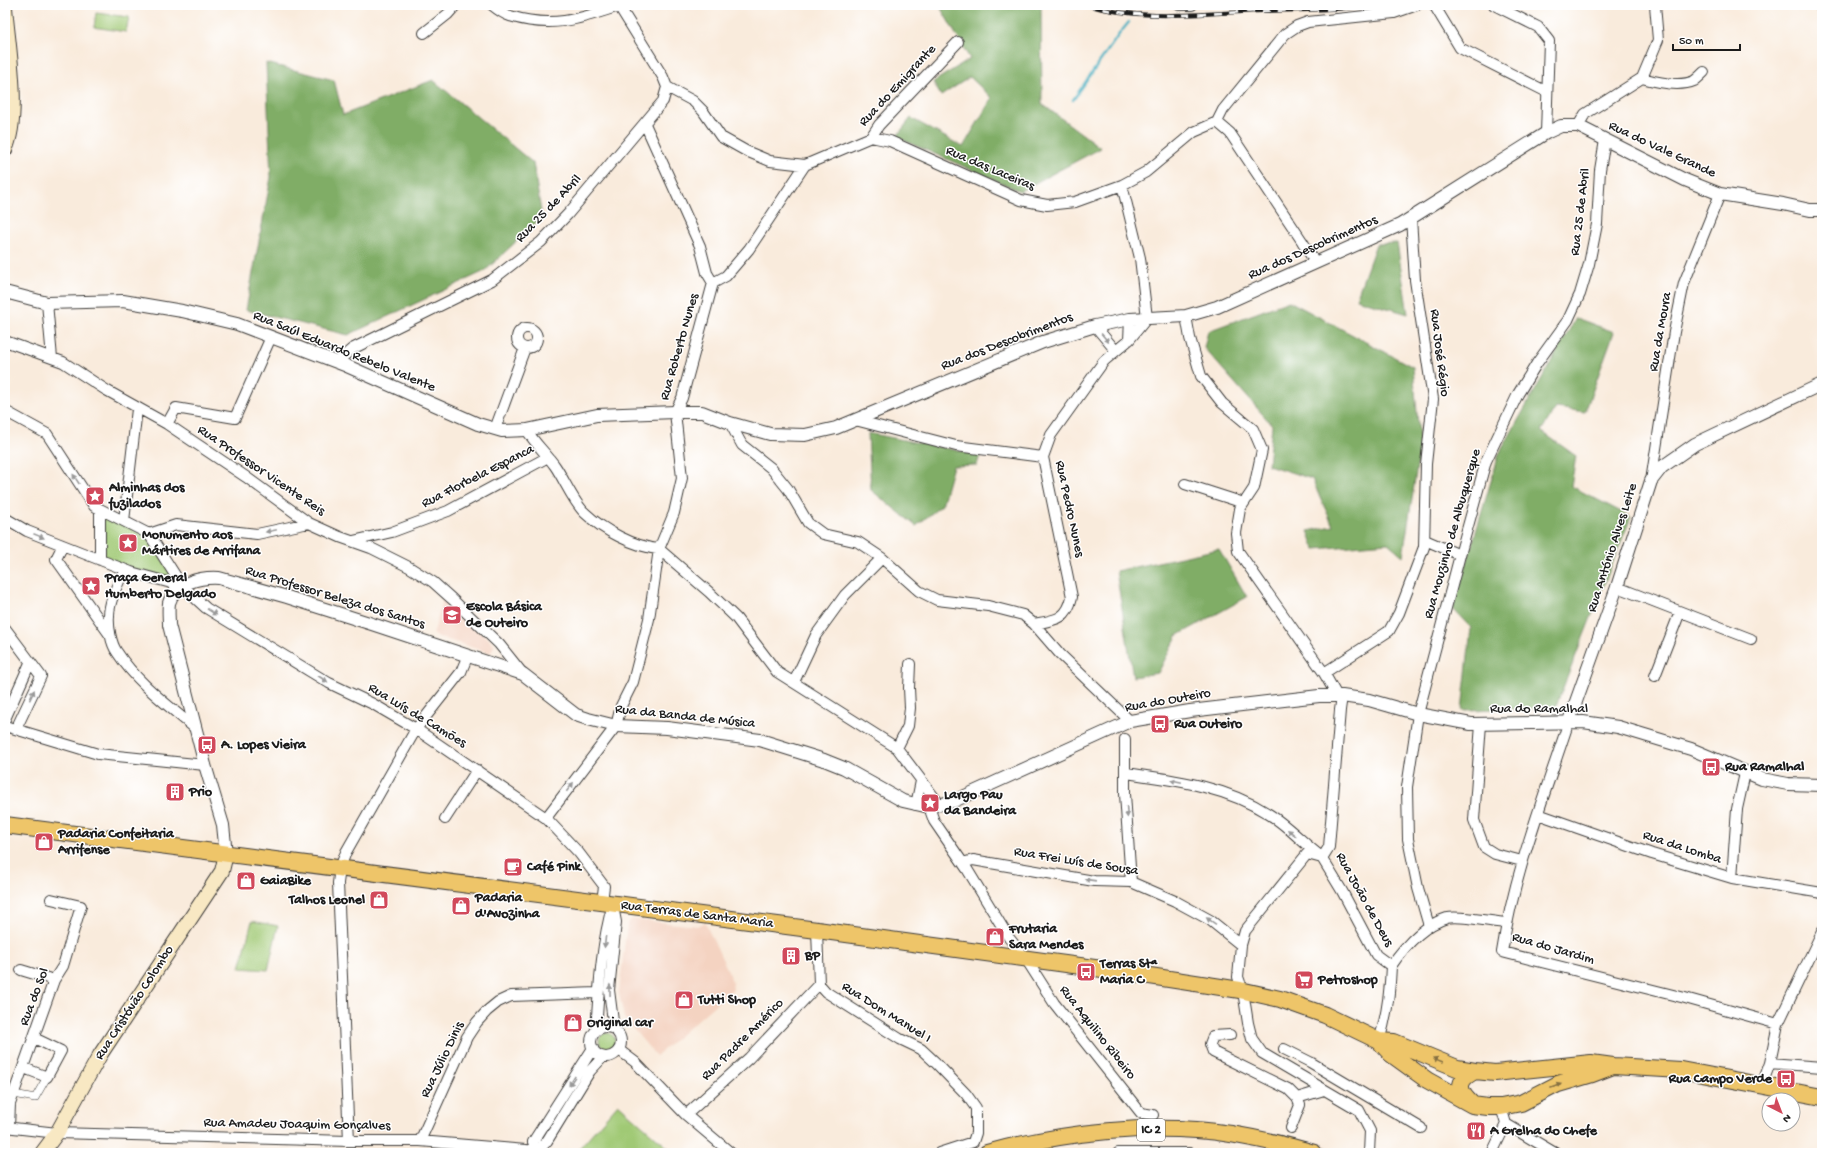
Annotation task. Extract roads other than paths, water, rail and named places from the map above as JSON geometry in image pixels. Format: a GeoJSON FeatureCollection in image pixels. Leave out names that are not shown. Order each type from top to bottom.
{"type":"FeatureCollection","features":[{"type":"Feature","properties":{"kind":"main road"},"geometry":{"type":"LineString","coordinates":[[5,7],[13,114],[10,140],[5,150]]}},
{"type":"Feature","properties":{"kind":"main road","name":"Rua Terras de Santa Maria"},"geometry":{"type":"LineString","coordinates":[[5,825],[817,930],[1124,972],[1243,991],[1280,1000],[1325,1015],[1379,1041]]}},
{"type":"Feature","properties":{"kind":"main road","name":"Rua Cristóvão Colombo"},"geometry":{"type":"LineString","coordinates":[[42,1153],[57,1133],[100,1055],[222,871],[226,854]]}},
{"type":"Feature","properties":{"kind":"main road"},"geometry":{"type":"LineString","coordinates":[[1379,1041],[1394,1042],[1457,1068],[1475,1071],[1495,1073],[1515,1072],[1591,1063],[1613,1066],[1681,1070],[1822,1097]]}},
{"type":"Feature","properties":{"kind":"main road"},"geometry":{"type":"LineString","coordinates":[[1379,1041],[1390,1054],[1427,1080],[1472,1105],[1488,1108],[1521,1103],[1558,1084],[1613,1066]]}},
{"type":"Feature","properties":{"kind":"main road"},"geometry":{"type":"LineString","coordinates":[[1472,1105],[1465,1098],[1461,1090],[1461,1084],[1463,1079],[1475,1071]]}},
{"type":"Feature","properties":{"kind":"main road"},"geometry":{"type":"LineString","coordinates":[[1515,1072],[1526,1080],[1529,1089],[1528,1095],[1521,1103]]}},
{"type":"Feature","properties":{"kind":"main road","name":"IC 2"},"geometry":{"type":"LineString","coordinates":[[988,1153],[1050,1138],[1110,1131],[1169,1130],[1230,1134],[1273,1142],[1314,1153]]}},
{"type":"Feature","properties":{"kind":"main road","name":"IC 2"},"geometry":{"type":"LineString","coordinates":[[1013,1153],[1044,1146],[1103,1139],[1169,1136],[1229,1140],[1272,1147],[1294,1153]]}},
{"type":"Feature","properties":{"kind":"street"},"geometry":{"type":"LineString","coordinates":[[424,33],[448,14],[456,5]]}},
{"type":"Feature","properties":{"kind":"street"},"geometry":{"type":"LineString","coordinates":[[492,5],[509,16],[546,23],[575,20],[619,6],[663,77],[667,87]]}},
{"type":"Feature","properties":{"kind":"street"},"geometry":{"type":"LineString","coordinates":[[1179,5],[1192,5]]}},
{"type":"Feature","properties":{"kind":"street"},"geometry":{"type":"LineString","coordinates":[[1315,262],[1230,133],[1217,122],[1223,110],[1285,34],[1297,26],[1308,22],[1394,13],[1417,5]]}},
{"type":"Feature","properties":{"kind":"street"},"geometry":{"type":"LineString","coordinates":[[1434,5],[1460,48],[1547,92]]}},
{"type":"Feature","properties":{"kind":"street"},"geometry":{"type":"LineString","coordinates":[[1494,5],[1538,27],[1549,41],[1546,133]]}},
{"type":"Feature","properties":{"kind":"street"},"geometry":{"type":"LineString","coordinates":[[1578,126],[1585,114],[1642,78],[1658,40],[1655,5]]}},
{"type":"Feature","properties":{"kind":"street"},"geometry":{"type":"LineString","coordinates":[[1818,5],[1822,7]]}},
{"type":"Feature","properties":{"kind":"street","name":"Rua do Emigrante"},"geometry":{"type":"LineString","coordinates":[[667,87],[693,101],[703,111],[721,137],[733,144],[770,161],[805,165],[871,137],[880,125],[958,42]]}},
{"type":"Feature","properties":{"kind":"street"},"geometry":{"type":"LineString","coordinates":[[1642,78],[1657,82],[1677,83],[1694,81],[1704,72]]}},
{"type":"Feature","properties":{"kind":"street","name":"Rua 25 de Abril"},"geometry":{"type":"LineString","coordinates":[[337,362],[352,349],[434,309],[498,275],[541,242],[568,214],[645,124],[663,101],[667,87]]}},
{"type":"Feature","properties":{"kind":"street","name":"Rua das Laceiras"},"geometry":{"type":"LineString","coordinates":[[871,137],[890,141],[1021,200],[1047,205],[1075,202],[1122,185],[1146,172],[1194,132],[1217,122]]}},
{"type":"Feature","properties":{"kind":"street","name":"Rua Roberto Nunes"},"geometry":{"type":"LineString","coordinates":[[616,726],[621,706],[633,682],[649,619],[659,550],[674,513],[682,478],[676,412],[682,398],[713,283],[707,273],[700,246],[645,124]]}},
{"type":"Feature","properties":{"kind":"street","name":"Rua do Vale Grande"},"geometry":{"type":"LineString","coordinates":[[1561,126],[1578,126],[1685,180],[1720,194],[1810,210],[1822,210]]}},
{"type":"Feature","properties":{"kind":"street","name":"Rua dos Descobrimentos"},"geometry":{"type":"LineString","coordinates":[[527,430],[597,415],[676,412],[702,412],[730,423],[770,434],[806,435],[836,428],[1043,342],[1095,326],[1130,319],[1186,316],[1217,307],[1315,262],[1390,231],[1546,133],[1561,126]]}},
{"type":"Feature","properties":{"kind":"street","name":"Rua 25 de Abril"},"geometry":{"type":"LineString","coordinates":[[1547,349],[1568,320],[1580,294],[1589,264],[1597,224],[1600,170],[1605,140]]}},
{"type":"Feature","properties":{"kind":"street"},"geometry":{"type":"LineString","coordinates":[[713,283],[726,276],[749,249],[805,165]]}},
{"type":"Feature","properties":{"kind":"street"},"geometry":{"type":"LineString","coordinates":[[1122,185],[1140,258],[1147,318]]}},
{"type":"Feature","properties":{"kind":"street","name":"Rua da Moura"},"geometry":{"type":"LineString","coordinates":[[1650,481],[1674,332],[1684,283],[1720,194]]}},
{"type":"Feature","properties":{"kind":"street","name":"Rua José Régio"},"geometry":{"type":"LineString","coordinates":[[1324,673],[1389,631],[1399,613],[1424,547],[1426,464],[1432,399],[1415,280],[1411,218]]}},
{"type":"Feature","properties":{"kind":"street","name":"Rua Saúl Eduardo Rebelo Valente"},"geometry":{"type":"LineString","coordinates":[[5,292],[47,303],[131,302],[182,310],[237,324],[337,362],[478,424],[502,431],[527,430]]}},
{"type":"Feature","properties":{"kind":"street"},"geometry":{"type":"LineString","coordinates":[[47,303],[52,358]]}},
{"type":"Feature","properties":{"kind":"street"},"geometry":{"type":"LineString","coordinates":[[1186,316],[1190,338],[1201,376],[1222,403],[1253,429],[1262,450],[1254,488],[1240,509],[1236,532],[1238,551],[1340,696]]}},
{"type":"Feature","properties":{"kind":"street","name":"Rua Pedro Nunes"},"geometry":{"type":"LineString","coordinates":[[1034,624],[1058,619],[1070,609],[1072,597],[1043,457],[1051,435],[1104,361],[1129,340],[1147,318]]}},
{"type":"Feature","properties":{"kind":"street"},"geometry":{"type":"LineString","coordinates":[[1129,340],[1130,319]]}},
{"type":"Feature","properties":{"kind":"street"},"geometry":{"type":"LineString","coordinates":[[1095,326],[1116,351]]}},
{"type":"Feature","properties":{"kind":"street"},"geometry":{"type":"LineString","coordinates":[[167,424],[176,408],[236,418],[271,337]]}},
{"type":"Feature","properties":{"kind":"street","name":"Rua Professor Vicente Reis"},"geometry":{"type":"LineString","coordinates":[[5,341],[63,362],[137,409],[167,424],[246,477],[309,523],[389,556],[432,582],[508,653],[523,674]]}},
{"type":"Feature","properties":{"kind":"street"},"geometry":{"type":"LineString","coordinates":[[495,429],[525,348]]}},
{"type":"Feature","properties":{"kind":"street","name":"Rua Mouzinho de Albuquerque"},"geometry":{"type":"LineString","coordinates":[[1429,926],[1418,888],[1408,839],[1407,787],[1418,714],[1486,461],[1518,394],[1547,349]]}},
{"type":"Feature","properties":{"kind":"street","name":"Rua António Alves Leite"},"geometry":{"type":"LineString","coordinates":[[1569,721],[1617,587],[1650,481],[1662,467],[1695,444],[1822,384]]}},
{"type":"Feature","properties":{"kind":"street"},"geometry":{"type":"LineString","coordinates":[[124,521],[137,409]]}},
{"type":"Feature","properties":{"kind":"street"},"geometry":{"type":"LineString","coordinates":[[5,411],[47,434],[94,506],[149,534],[182,586]]}},
{"type":"Feature","properties":{"kind":"street"},"geometry":{"type":"LineString","coordinates":[[855,420],[956,446],[1043,457]]}},
{"type":"Feature","properties":{"kind":"street"},"geometry":{"type":"LineString","coordinates":[[730,423],[742,444],[771,468],[788,489],[808,523],[823,534],[858,542],[882,558],[918,591],[937,600],[988,606],[1023,615],[1034,624],[1060,654],[1130,721]]}},
{"type":"Feature","properties":{"kind":"street"},"geometry":{"type":"LineString","coordinates":[[527,430],[532,439],[548,456],[584,512],[613,533],[645,548],[659,550],[709,592],[736,618],[777,672],[897,748],[908,726],[910,708],[908,688],[910,664]]}},
{"type":"Feature","properties":{"kind":"street","name":"Rua Florbela Espanca"},"geometry":{"type":"LineString","coordinates":[[351,541],[392,532],[448,511],[548,456]]}},
{"type":"Feature","properties":{"kind":"street"},"geometry":{"type":"LineString","coordinates":[[1185,484],[1244,504]]}},
{"type":"Feature","properties":{"kind":"street"},"geometry":{"type":"LineString","coordinates":[[100,509],[100,560]]}},
{"type":"Feature","properties":{"kind":"street"},"geometry":{"type":"LineString","coordinates":[[5,518],[27,531],[124,570],[182,586]]}},
{"type":"Feature","properties":{"kind":"street"},"geometry":{"type":"LineString","coordinates":[[149,534],[176,524],[257,534],[309,523]]}},
{"type":"Feature","properties":{"kind":"street"},"geometry":{"type":"LineString","coordinates":[[1424,540],[1460,555]]}},
{"type":"Feature","properties":{"kind":"street"},"geometry":{"type":"LineString","coordinates":[[61,549],[56,559],[111,637]]}},
{"type":"Feature","properties":{"kind":"street"},"geometry":{"type":"LineString","coordinates":[[794,682],[816,635],[845,595],[882,558]]}},
{"type":"Feature","properties":{"kind":"street"},"geometry":{"type":"LineString","coordinates":[[124,570],[114,594],[109,616],[111,637],[116,651],[145,685],[196,729]]}},
{"type":"Feature","properties":{"kind":"street","name":"Rua Professor Beleza dos Santos"},"geometry":{"type":"LineString","coordinates":[[182,586],[199,579],[220,578],[288,597],[523,674]]}},
{"type":"Feature","properties":{"kind":"street"},"geometry":{"type":"LineString","coordinates":[[182,586],[174,593],[170,603],[169,625],[205,765],[223,825],[226,854]]}},
{"type":"Feature","properties":{"kind":"street","name":"Rua Luís de Camões"},"geometry":{"type":"LineString","coordinates":[[182,586],[206,608],[329,683],[373,704],[416,729],[546,818],[579,853],[604,886],[607,903]]}},
{"type":"Feature","properties":{"kind":"street"},"geometry":{"type":"LineString","coordinates":[[1617,587],[1750,639]]}},
{"type":"Feature","properties":{"kind":"street"},"geometry":{"type":"LineString","coordinates":[[1655,676],[1680,612]]}},
{"type":"Feature","properties":{"kind":"street"},"geometry":{"type":"LineString","coordinates":[[5,628],[41,676],[16,729]]}},
{"type":"Feature","properties":{"kind":"street"},"geometry":{"type":"LineString","coordinates":[[349,1141],[338,883],[340,868],[346,852],[416,729],[461,672],[468,655]]}},
{"type":"Feature","properties":{"kind":"street"},"geometry":{"type":"LineString","coordinates":[[5,719],[30,663]]}},
{"type":"Feature","properties":{"kind":"street","name":"Rua da Banda de Música"},"geometry":{"type":"LineString","coordinates":[[523,674],[576,715],[616,726],[667,728],[760,740],[824,760],[844,768],[903,801],[916,805]]}},
{"type":"Feature","properties":{"kind":"street","name":"Rua do Outeiro"},"geometry":{"type":"LineString","coordinates":[[935,806],[954,801],[1050,756],[1130,721],[1292,698],[1340,696],[1369,700]]}},
{"type":"Feature","properties":{"kind":"street","name":"Rua João de Deus"},"geometry":{"type":"LineString","coordinates":[[1340,696],[1329,846],[1322,858],[1342,891],[1376,955],[1391,966],[1390,994],[1386,1019],[1379,1041]]}},
{"type":"Feature","properties":{"kind":"street","name":"Rua do Ramalhal"},"geometry":{"type":"LineString","coordinates":[[1369,700],[1418,714],[1458,722],[1481,724],[1569,721],[1618,727],[1662,739],[1709,756],[1745,773],[1777,783],[1805,786],[1822,785]]}},
{"type":"Feature","properties":{"kind":"street","name":"Rua do Jardim"},"geometry":{"type":"LineString","coordinates":[[1569,721],[1522,861],[1506,924],[1502,952],[1685,998],[1778,1024]]}},
{"type":"Feature","properties":{"kind":"street"},"geometry":{"type":"LineString","coordinates":[[1481,724],[1474,820],[1484,847],[1495,854],[1522,861]]}},
{"type":"Feature","properties":{"kind":"street"},"geometry":{"type":"LineString","coordinates":[[5,726],[98,754],[205,765]]}},
{"type":"Feature","properties":{"kind":"street"},"geometry":{"type":"LineString","coordinates":[[546,818],[616,726]]}},
{"type":"Feature","properties":{"kind":"street"},"geometry":{"type":"LineString","coordinates":[[1125,739],[1126,794],[1131,882]]}},
{"type":"Feature","properties":{"kind":"street","name":"Rua Aquilino Ribeiro"},"geometry":{"type":"LineString","coordinates":[[897,748],[922,781],[935,806],[934,821],[963,863],[1009,938],[1026,959],[1054,1003],[1141,1113],[1153,1115]]}},
{"type":"Feature","properties":{"kind":"street"},"geometry":{"type":"LineString","coordinates":[[445,819],[477,770]]}},
{"type":"Feature","properties":{"kind":"street"},"geometry":{"type":"LineString","coordinates":[[1126,773],[1174,780],[1228,793],[1267,813],[1322,858]]}},
{"type":"Feature","properties":{"kind":"street"},"geometry":{"type":"LineString","coordinates":[[1732,878],[1737,809],[1745,773]]}},
{"type":"Feature","properties":{"kind":"street"},"geometry":{"type":"LineString","coordinates":[[922,781],[916,805],[935,806]]}},
{"type":"Feature","properties":{"kind":"street","name":"Rua da Lomba"},"geometry":{"type":"LineString","coordinates":[[1538,814],[1652,854],[1732,878],[1822,893]]}},
{"type":"Feature","properties":{"kind":"street"},"geometry":{"type":"LineString","coordinates":[[1322,858],[1307,854],[1245,931],[1241,946],[1238,977],[1243,991],[1252,1039],[1262,1054],[1359,1110],[1370,1131],[1369,1153]]}},
{"type":"Feature","properties":{"kind":"street","name":"Rua Frei Luís de Sousa"},"geometry":{"type":"LineString","coordinates":[[963,863],[973,860],[1094,881],[1131,882],[1175,901],[1210,920],[1241,946]]}},
{"type":"Feature","properties":{"kind":"street","name":"Rua do Sol"},"geometry":{"type":"LineString","coordinates":[[7,1127],[10,1104],[54,980],[63,966],[81,906],[51,899]]}},
{"type":"Feature","properties":{"kind":"street"},"geometry":{"type":"LineString","coordinates":[[596,1031],[605,1027],[614,1029],[618,1032],[621,1040],[619,1050],[612,1056],[603,1057],[593,1048],[592,1039],[596,1031],[597,993],[606,925],[607,903]]}},
{"type":"Feature","properties":{"kind":"street"},"geometry":{"type":"LineString","coordinates":[[607,903],[616,922],[609,990],[614,1029]]}},
{"type":"Feature","properties":{"kind":"street"},"geometry":{"type":"LineString","coordinates":[[1391,966],[1400,953],[1429,926],[1448,918],[1506,924]]}},
{"type":"Feature","properties":{"kind":"street"},"geometry":{"type":"LineString","coordinates":[[817,930],[819,984]]}},
{"type":"Feature","properties":{"kind":"street"},"geometry":{"type":"LineString","coordinates":[[1762,1085],[1770,1063],[1778,1024],[1822,932]]}},
{"type":"Feature","properties":{"kind":"street"},"geometry":{"type":"LineString","coordinates":[[1008,956],[1009,938]]}},
{"type":"Feature","properties":{"kind":"street"},"geometry":{"type":"LineString","coordinates":[[21,970],[54,980]]}},
{"type":"Feature","properties":{"kind":"street","name":"Rua Padre Américo"},"geometry":{"type":"LineString","coordinates":[[686,1115],[749,1058],[819,984]]}},
{"type":"Feature","properties":{"kind":"street","name":"Rua Dom Manuel I"},"geometry":{"type":"LineString","coordinates":[[819,984],[826,992],[922,1050],[966,1094],[976,1108],[976,1133],[973,1142],[939,1153]]}},
{"type":"Feature","properties":{"kind":"street","name":"Rua Júlio Dinis"},"geometry":{"type":"LineString","coordinates":[[420,1141],[467,1037],[477,1022],[487,1011],[498,1002],[511,996],[597,993]]}},
{"type":"Feature","properties":{"kind":"street"},"geometry":{"type":"LineString","coordinates":[[1230,1035],[1213,1036],[1210,1044],[1213,1052],[1288,1089],[1297,1098],[1300,1105],[1291,1128]]}},
{"type":"Feature","properties":{"kind":"street"},"geometry":{"type":"LineString","coordinates":[[14,1094],[35,1098],[61,1051],[34,1038]]}},
{"type":"Feature","properties":{"kind":"street"},"geometry":{"type":"LineString","coordinates":[[593,1048],[533,1142],[536,1152],[547,1141],[590,1071],[603,1057]]}},
{"type":"Feature","properties":{"kind":"street"},"geometry":{"type":"LineString","coordinates":[[1284,1049],[1310,1062],[1421,1128]]}},
{"type":"Feature","properties":{"kind":"street"},"geometry":{"type":"LineString","coordinates":[[619,1050],[635,1062],[686,1115],[731,1153]]}},
{"type":"Feature","properties":{"kind":"street"},"geometry":{"type":"LineString","coordinates":[[1302,1077],[1310,1062]]}},
{"type":"Feature","properties":{"kind":"street"},"geometry":{"type":"LineString","coordinates":[[1770,1063],[1822,1067]]}},
{"type":"Feature","properties":{"kind":"street"},"geometry":{"type":"LineString","coordinates":[[24,1068],[47,1077]]}},
{"type":"Feature","properties":{"kind":"street"},"geometry":{"type":"LineString","coordinates":[[1297,1098],[1324,1090]]}},
{"type":"Feature","properties":{"kind":"street"},"geometry":{"type":"LineString","coordinates":[[1492,1153],[1506,1124],[1502,1107]]}},
{"type":"Feature","properties":{"kind":"street"},"geometry":{"type":"LineString","coordinates":[[1506,1124],[1555,1153]]}},
{"type":"Feature","properties":{"kind":"street","name":"Rua Amadeu Joaquim Gonçalves"},"geometry":{"type":"LineString","coordinates":[[7,1127],[57,1133],[349,1141],[420,1141],[536,1152]]}},
{"type":"Feature","properties":{"kind":"street"},"geometry":{"type":"LineString","coordinates":[[1118,1153],[1190,1153]]}},
{"type":"Feature","properties":{"kind":"waterway"},"geometry":{"type":"LineString","coordinates":[[1073,100],[1129,22]]}},
{"type":"Feature","properties":{"kind":"railway"},"geometry":{"type":"LineString","coordinates":[[1087,5],[1108,10],[1152,15],[1329,9],[1367,5]]}},
{"type":"Feature","properties":{"kind":"place","name":"Alminhas dos fuzilados"},"geometry":{"type":"Point","coordinates":[95,496]}},
{"type":"Feature","properties":{"kind":"place","name":"Monumento aos Mártires de Arrifana"},"geometry":{"type":"Point","coordinates":[128,543]}},
{"type":"Feature","properties":{"kind":"place","name":"Praça General Humberto Delgado"},"geometry":{"type":"Point","coordinates":[91,586]}},
{"type":"Feature","properties":{"kind":"place","name":"Escola Básica de Outeiro"},"geometry":{"type":"Point","coordinates":[452,615]}},
{"type":"Feature","properties":{"kind":"place","name":"Rua Outeiro"},"geometry":{"type":"Point","coordinates":[1160,724]}},
{"type":"Feature","properties":{"kind":"place","name":"A. Lopes Vieira"},"geometry":{"type":"Point","coordinates":[207,745]}},
{"type":"Feature","properties":{"kind":"place","name":"Rua Ramalhal"},"geometry":{"type":"Point","coordinates":[1711,767]}},
{"type":"Feature","properties":{"kind":"place","name":"Prio"},"geometry":{"type":"Point","coordinates":[175,792]}},
{"type":"Feature","properties":{"kind":"place","name":"Largo Pau da Bandeira"},"geometry":{"type":"Point","coordinates":[930,803]}},
{"type":"Feature","properties":{"kind":"place","name":"Padaria Confeitaria Arrifense"},"geometry":{"type":"Point","coordinates":[44,842]}},
{"type":"Feature","properties":{"kind":"place","name":"Café Pink"},"geometry":{"type":"Point","coordinates":[513,867]}},
{"type":"Feature","properties":{"kind":"place","name":"GaiaBike"},"geometry":{"type":"Point","coordinates":[246,881]}},
{"type":"Feature","properties":{"kind":"place","name":"Talhos Leonel"},"geometry":{"type":"Point","coordinates":[379,900]}},
{"type":"Feature","properties":{"kind":"place","name":"Padaria d'Avozinha"},"geometry":{"type":"Point","coordinates":[461,906]}},
{"type":"Feature","properties":{"kind":"place","name":"Frutaria Sara Mendes"},"geometry":{"type":"Point","coordinates":[995,937]}},
{"type":"Feature","properties":{"kind":"place","name":"BP"},"geometry":{"type":"Point","coordinates":[791,956]}},
{"type":"Feature","properties":{"kind":"place","name":"Terras Stª Maria C"},"geometry":{"type":"Point","coordinates":[1086,972]}},
{"type":"Feature","properties":{"kind":"place","name":"Petroshop"},"geometry":{"type":"Point","coordinates":[1304,980]}},
{"type":"Feature","properties":{"kind":"place","name":"Tutti Shop"},"geometry":{"type":"Point","coordinates":[684,1000]}},
{"type":"Feature","properties":{"kind":"place","name":"Original car"},"geometry":{"type":"Point","coordinates":[573,1023]}},
{"type":"Feature","properties":{"kind":"place","name":"Rua Campo Verde"},"geometry":{"type":"Point","coordinates":[1786,1079]}},
{"type":"Feature","properties":{"kind":"place","name":"A Grelha do Chefe"},"geometry":{"type":"Point","coordinates":[1476,1131]}}]}
